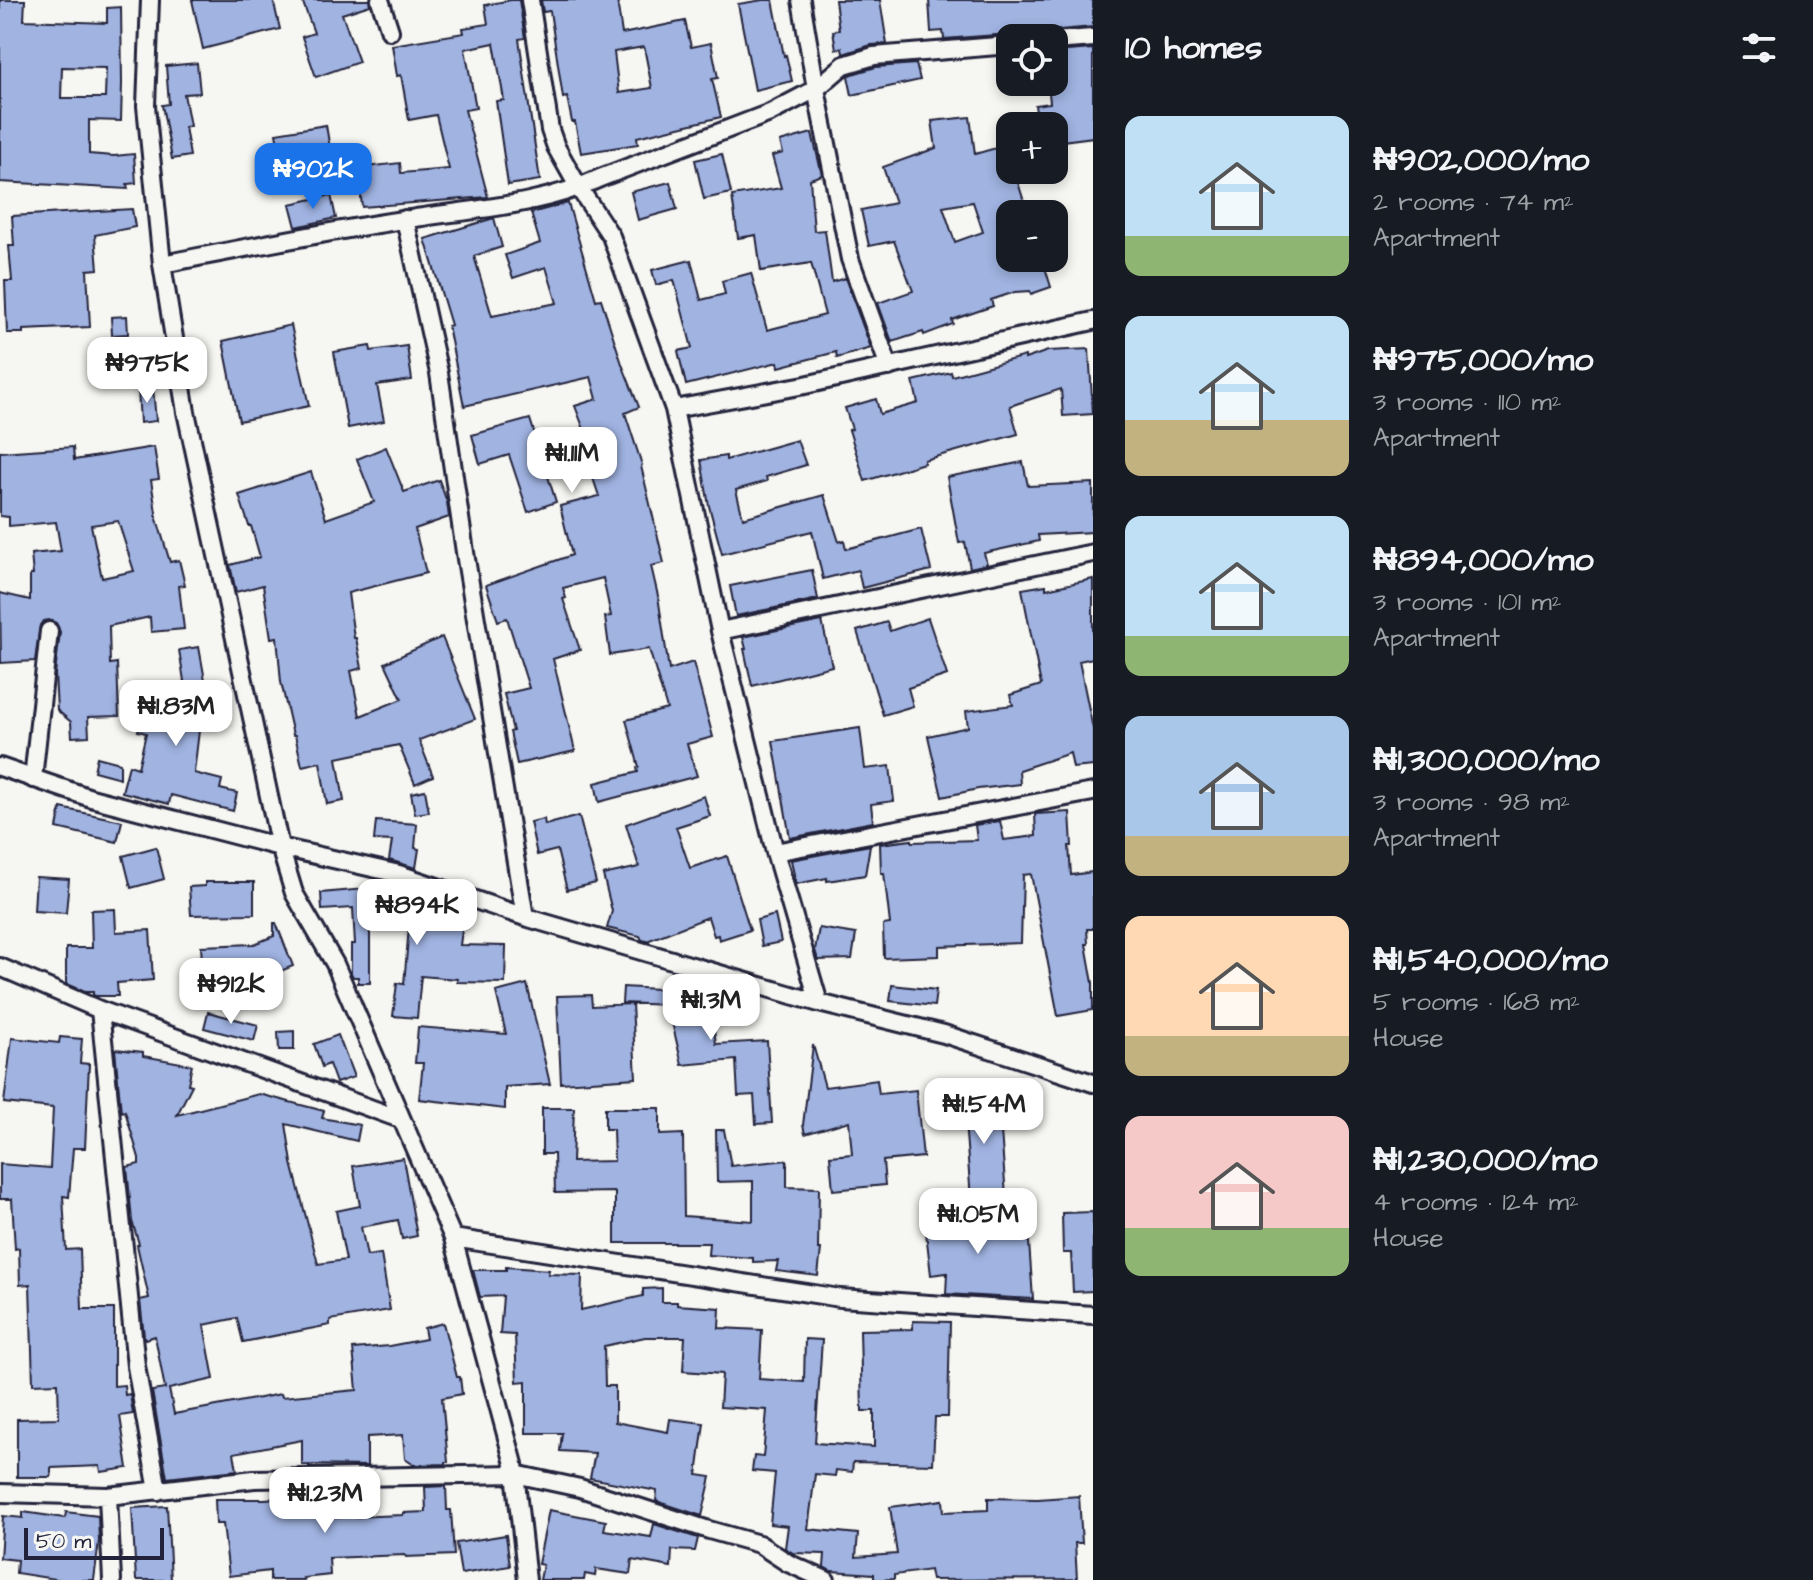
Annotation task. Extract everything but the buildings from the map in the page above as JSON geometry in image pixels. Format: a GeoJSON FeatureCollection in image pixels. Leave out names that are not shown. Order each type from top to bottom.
{"type":"FeatureCollection","features":[{"type":"Feature","properties":{"kind":"street"},"geometry":{"type":"LineString","coordinates":[[150,0],[146,106],[162,264],[186,412],[280,847],[294,893],[335,964],[453,1238],[515,1474],[527,1580]]}},
{"type":"Feature","properties":{"kind":"street"},"geometry":{"type":"LineString","coordinates":[[380,0],[390,31]]}},
{"type":"Feature","properties":{"kind":"street"},"geometry":{"type":"LineString","coordinates":[[530,0],[550,130],[579,188],[611,236],[674,409],[720,631],[775,852],[819,1003]]}},
{"type":"Feature","properties":{"kind":"street"},"geometry":{"type":"LineString","coordinates":[[801,0],[850,259],[889,367]]}},
{"type":"Feature","properties":{"kind":"street"},"geometry":{"type":"LineString","coordinates":[[1068,40],[1093,38]]}},
{"type":"Feature","properties":{"kind":"street"},"geometry":{"type":"LineString","coordinates":[[162,264],[405,219],[504,206],[579,188],[770,113],[816,89],[844,65],[874,56],[996,46]]}},
{"type":"Feature","properties":{"kind":"street"},"geometry":{"type":"LineString","coordinates":[[405,219],[439,373],[525,917]]}},
{"type":"Feature","properties":{"kind":"street"},"geometry":{"type":"LineString","coordinates":[[674,409],[805,385],[1093,321]]}},
{"type":"Feature","properties":{"kind":"street"},"geometry":{"type":"LineString","coordinates":[[720,631],[1093,553]]}},
{"type":"Feature","properties":{"kind":"street"},"geometry":{"type":"LineString","coordinates":[[33,779],[49,631]]}},
{"type":"Feature","properties":{"kind":"street"},"geometry":{"type":"LineString","coordinates":[[0,767],[91,798],[399,874],[525,917],[819,1003],[944,1034],[1093,1083]]}},
{"type":"Feature","properties":{"kind":"street"},"geometry":{"type":"LineString","coordinates":[[775,852],[1093,792]]}},
{"type":"Feature","properties":{"kind":"street"},"geometry":{"type":"LineString","coordinates":[[0,967],[100,1010],[400,1119]]}},
{"type":"Feature","properties":{"kind":"street"},"geometry":{"type":"LineString","coordinates":[[100,1010],[136,1366],[158,1491]]}},
{"type":"Feature","properties":{"kind":"street"},"geometry":{"type":"LineString","coordinates":[[453,1238],[840,1298],[1093,1315]]}},
{"type":"Feature","properties":{"kind":"street"},"geometry":{"type":"LineString","coordinates":[[0,1493],[108,1496],[254,1479],[515,1474],[580,1488],[759,1544],[788,1563],[826,1580]]}},
{"type":"Feature","properties":{"kind":"street"},"geometry":{"type":"LineString","coordinates":[[108,1496],[112,1580]]}}]}
